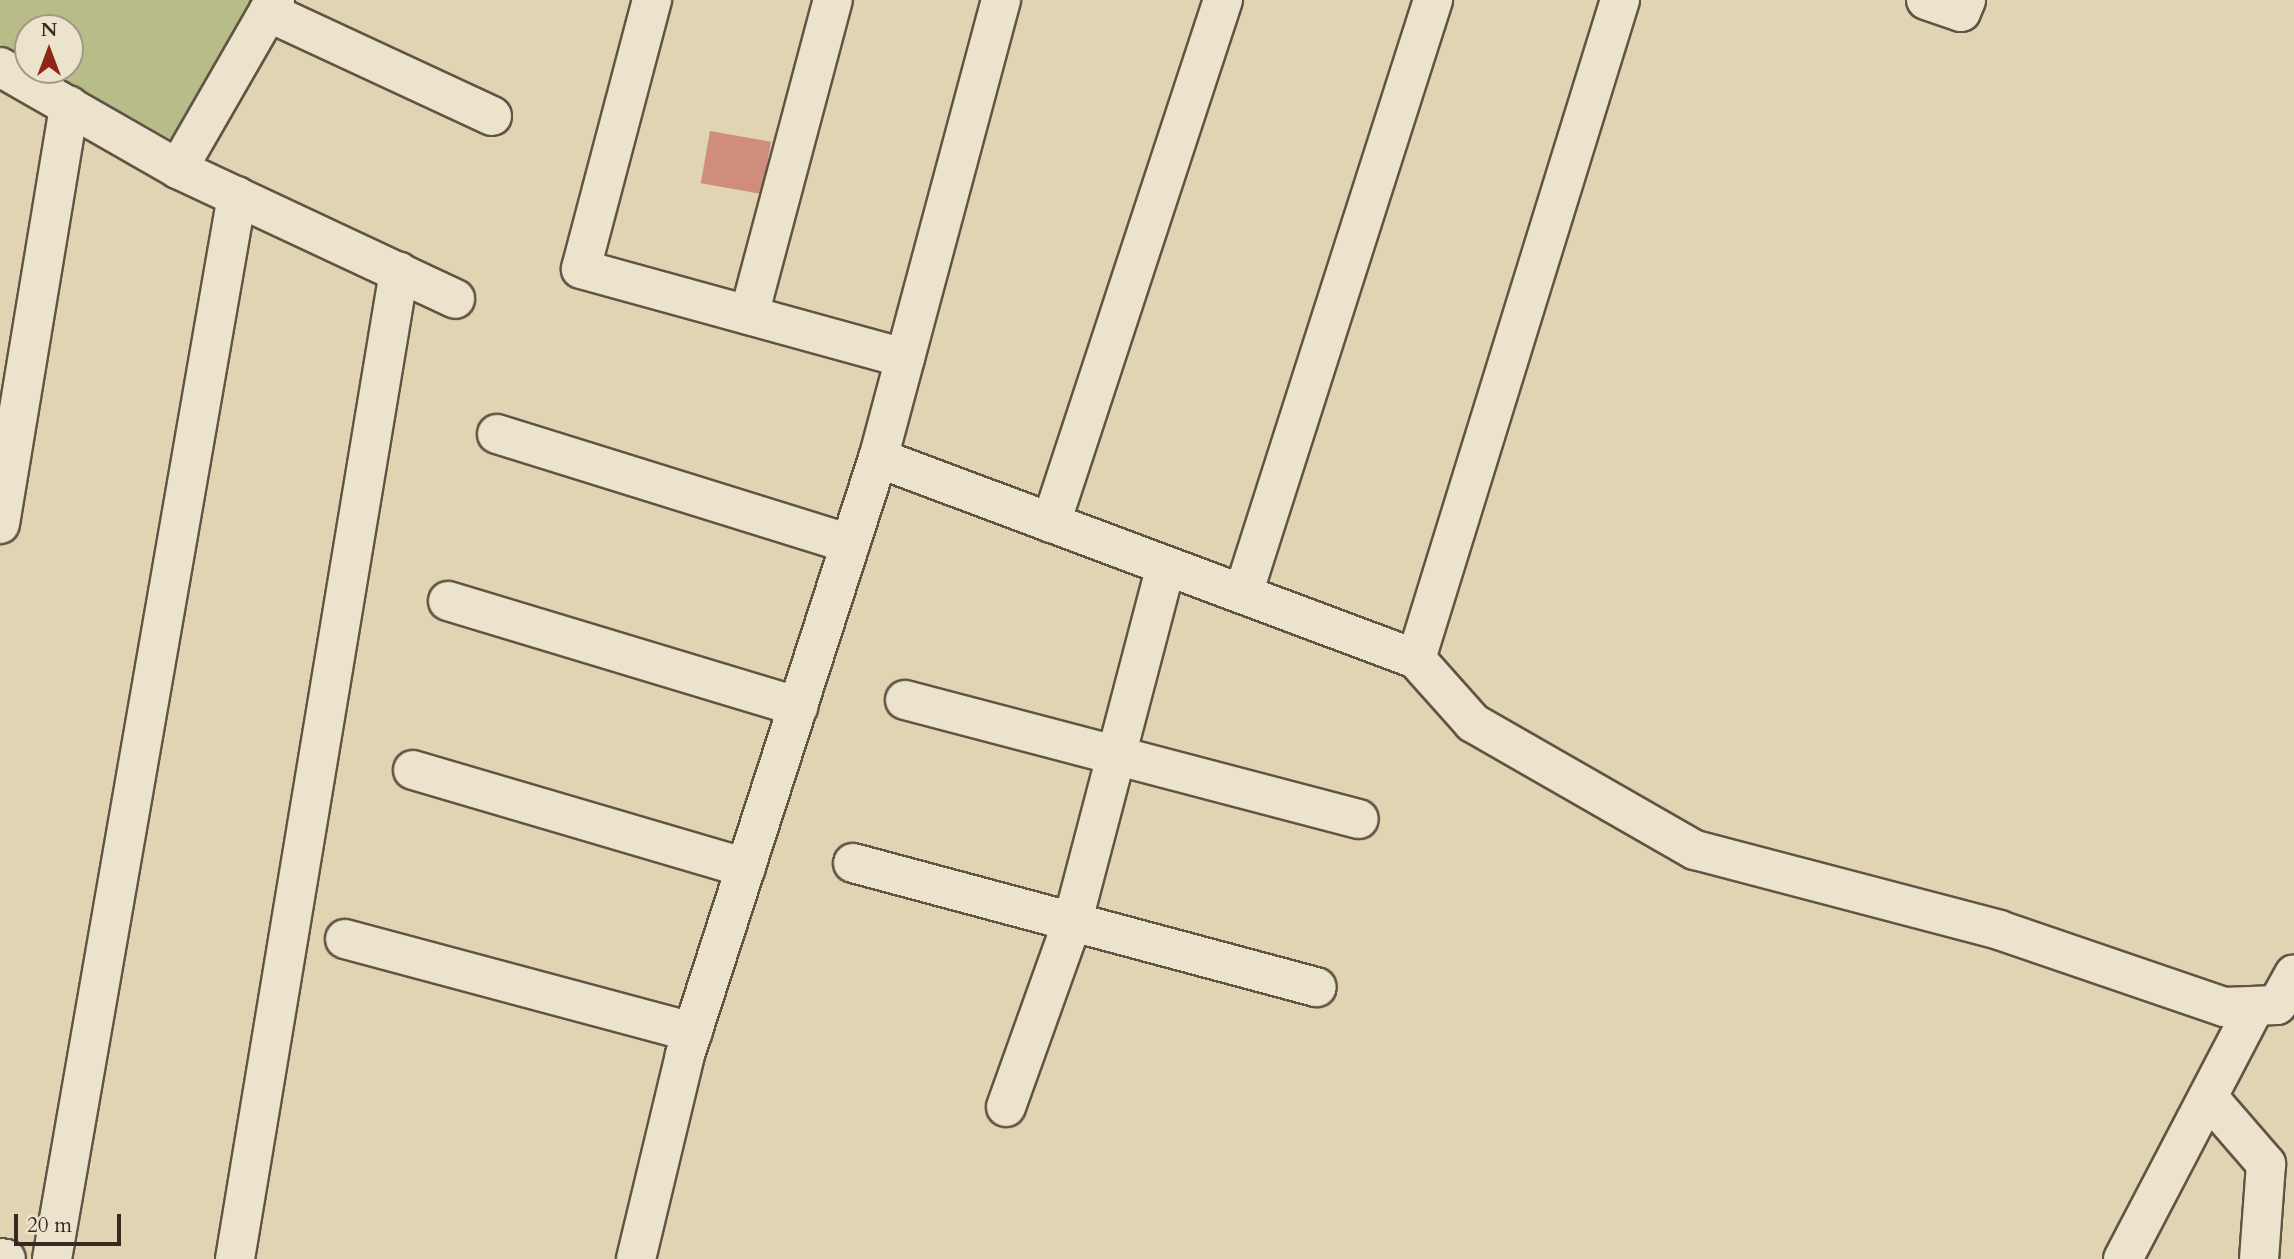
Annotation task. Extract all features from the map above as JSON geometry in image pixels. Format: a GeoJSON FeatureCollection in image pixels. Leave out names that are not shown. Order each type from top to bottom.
{"type":"FeatureCollection","features":[{"type":"Feature","properties":{"kind":"street"},"geometry":{"type":"LineString","coordinates":[[652,0],[581,269],[905,358]]}},
{"type":"Feature","properties":{"kind":"street"},"geometry":{"type":"LineString","coordinates":[[749,316],[833,0]]}},
{"type":"Feature","properties":{"kind":"street"},"geometry":{"type":"LineString","coordinates":[[636,1259],[693,1031],[878,458],[1001,0]]}},
{"type":"Feature","properties":{"kind":"street"},"geometry":{"type":"LineString","coordinates":[[1051,523],[1223,0]]}},
{"type":"Feature","properties":{"kind":"street"},"geometry":{"type":"LineString","coordinates":[[1243,594],[1433,0]]}},
{"type":"Feature","properties":{"kind":"street"},"geometry":{"type":"LineString","coordinates":[[1416,659],[1620,0]]}},
{"type":"Feature","properties":{"kind":"street"},"geometry":{"type":"LineString","coordinates":[[1926,0],[1961,12],[1966,0]]}},
{"type":"Feature","properties":{"kind":"street"},"geometry":{"type":"LineString","coordinates":[[178,169],[272,6],[492,116]]}},
{"type":"Feature","properties":{"kind":"street"},"geometry":{"type":"LineString","coordinates":[[0,67],[178,169],[455,299]]}},
{"type":"Feature","properties":{"kind":"street"},"geometry":{"type":"LineString","coordinates":[[0,524],[69,106]]}},
{"type":"Feature","properties":{"kind":"street"},"geometry":{"type":"LineString","coordinates":[[52,1259],[237,196]]}},
{"type":"Feature","properties":{"kind":"street"},"geometry":{"type":"LineString","coordinates":[[235,1259],[399,272]]}},
{"type":"Feature","properties":{"kind":"street"},"geometry":{"type":"LineString","coordinates":[[497,434],[850,544]]}},
{"type":"Feature","properties":{"kind":"street"},"geometry":{"type":"LineString","coordinates":[[878,458],[1416,659],[1473,723],[1695,850],[1999,930],[2224,1007],[2277,1005],[2293,978]]}},
{"type":"Feature","properties":{"kind":"street"},"geometry":{"type":"LineString","coordinates":[[1006,1107],[1073,920],[1166,566]]}},
{"type":"Feature","properties":{"kind":"street"},"geometry":{"type":"LineString","coordinates":[[448,601],[798,707]]}},
{"type":"Feature","properties":{"kind":"street"},"geometry":{"type":"LineString","coordinates":[[905,700],[1359,819]]}},
{"type":"Feature","properties":{"kind":"street"},"geometry":{"type":"LineString","coordinates":[[413,770],[746,868]]}},
{"type":"Feature","properties":{"kind":"street"},"geometry":{"type":"LineString","coordinates":[[853,863],[1317,987]]}},
{"type":"Feature","properties":{"kind":"street"},"geometry":{"type":"LineString","coordinates":[[345,939],[693,1031]]}},
{"type":"Feature","properties":{"kind":"street"},"geometry":{"type":"LineString","coordinates":[[2123,1259],[2255,1007]]}},
{"type":"Feature","properties":{"kind":"street"},"geometry":{"type":"LineString","coordinates":[[2208,1097],[2280,1169],[2259,1259]]}},
{"type":"Feature","properties":{"kind":"street"},"geometry":{"type":"LineString","coordinates":[[0,1258],[6,1259]]}},
{"type":"Feature","properties":{"kind":"green space"},"geometry":{"type":"Polygon","coordinates":[[[0,0],[253,0],[176,142],[71,84],[84,84],[84,14],[14,14],[14,52],[0,44],[0,0]]]}},
{"type":"Feature","properties":{"kind":"building"},"geometry":{"type":"Polygon","coordinates":[[[710,131],[771,142],[762,194],[701,183],[710,131]]]}}]}
